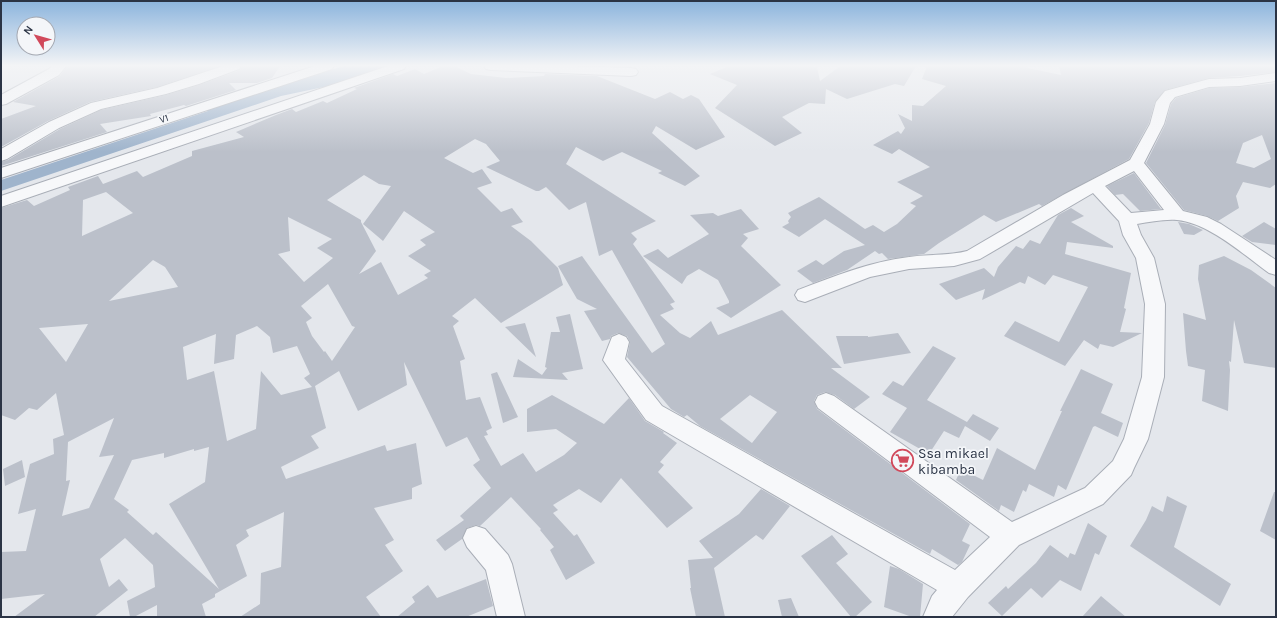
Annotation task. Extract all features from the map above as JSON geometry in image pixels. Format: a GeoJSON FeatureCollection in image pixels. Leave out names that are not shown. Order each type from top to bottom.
{"type":"FeatureCollection","features":[{"type":"Feature","properties":{"kind":"street"},"geometry":{"type":"LineString","coordinates":[[1,102],[14,95]]}},
{"type":"Feature","properties":{"kind":"street"},"geometry":{"type":"LineString","coordinates":[[1,156],[54,125],[96,106],[144,95]]}},
{"type":"Feature","properties":{"kind":"street","name":"V1"},"geometry":{"type":"LineString","coordinates":[[1,173],[239,95]]}},
{"type":"Feature","properties":{"kind":"street"},"geometry":{"type":"LineString","coordinates":[[1,202],[314,95]]}},
{"type":"Feature","properties":{"kind":"street"},"geometry":{"type":"LineString","coordinates":[[805,295],[866,271],[909,263],[954,260],[973,255],[1136,163],[1157,124],[1163,102],[1169,95]]}},
{"type":"Feature","properties":{"kind":"street"},"geometry":{"type":"LineString","coordinates":[[1136,163],[1177,215]]}},
{"type":"Feature","properties":{"kind":"street"},"geometry":{"type":"LineString","coordinates":[[937,617],[942,606],[958,587],[1010,536],[1094,496],[1122,468],[1136,439],[1153,377],[1155,304],[1145,258],[1132,234],[1127,219],[1095,185]]}},
{"type":"Feature","properties":{"kind":"street"},"geometry":{"type":"LineString","coordinates":[[1127,219],[1177,215],[1194,218],[1208,223],[1276,269]]}},
{"type":"Feature","properties":{"kind":"street"},"geometry":{"type":"LineString","coordinates":[[619,342],[614,360],[654,413],[958,587]]}},
{"type":"Feature","properties":{"kind":"street"},"geometry":{"type":"LineString","coordinates":[[826,402],[1010,536]]}},
{"type":"Feature","properties":{"kind":"street"},"geometry":{"type":"LineString","coordinates":[[476,538],[498,564],[512,617]]}},
{"type":"Feature","properties":{"kind":"water"},"geometry":{"type":"Polygon","coordinates":[[[251,95],[287,95],[1,191],[1,180],[208,111],[207,109],[251,95]]]}},
{"type":"Feature","properties":{"kind":"building"},"geometry":{"type":"Polygon","coordinates":[[[26,95],[122,95],[90,102],[48,121],[1,147],[1,119],[36,106],[13,102],[26,95]]]}},
{"type":"Feature","properties":{"kind":"building"},"geometry":{"type":"Polygon","coordinates":[[[166,95],[221,95],[186,106],[184,105],[150,114],[151,116],[100,124],[107,132],[1,166],[1,162],[8,160],[60,129],[101,110],[166,95]]]}},
{"type":"Feature","properties":{"kind":"building"},"geometry":{"type":"Polygon","coordinates":[[[344,95],[645,95],[655,99],[664,95],[675,95],[683,99],[691,95],[699,99],[725,137],[696,150],[656,126],[652,133],[700,176],[685,186],[658,173],[662,171],[622,152],[603,161],[576,147],[566,164],[656,221],[631,233],[637,239],[633,244],[675,302],[670,304],[674,309],[660,315],[680,333],[690,338],[711,321],[718,335],[782,310],[842,368],[831,368],[870,397],[854,409],[835,395],[825,392],[817,395],[814,401],[817,409],[970,524],[962,541],[970,545],[962,562],[958,565],[932,549],[930,554],[700,426],[687,415],[684,417],[671,409],[627,357],[630,342],[627,336],[618,333],[611,336],[610,339],[602,341],[584,311],[597,309],[577,299],[558,266],[582,256],[652,353],[665,344],[612,250],[599,256],[586,202],[569,210],[546,187],[536,191],[486,167],[500,161],[486,144],[475,139],[444,158],[473,173],[482,169],[492,183],[477,188],[501,212],[512,208],[523,222],[511,226],[531,241],[558,268],[563,285],[501,323],[475,298],[452,316],[459,321],[453,326],[465,359],[460,361],[466,400],[480,397],[492,428],[486,431],[488,435],[484,436],[501,466],[523,453],[536,472],[564,455],[577,443],[556,429],[527,432],[527,409],[552,395],[604,424],[629,398],[645,421],[664,432],[663,433],[677,443],[660,462],[664,465],[658,472],[693,508],[667,528],[621,478],[601,503],[579,489],[553,505],[558,510],[553,513],[574,536],[577,534],[595,563],[566,580],[550,550],[554,547],[540,530],[541,529],[511,497],[480,526],[476,525],[467,528],[462,539],[445,551],[436,540],[464,520],[460,516],[491,488],[473,465],[480,460],[467,437],[446,447],[404,362],[407,385],[358,411],[339,371],[315,386],[326,428],[311,436],[319,448],[281,467],[286,479],[385,445],[387,451],[416,443],[422,484],[412,488],[412,499],[374,508],[394,540],[385,545],[403,571],[366,597],[381,617],[240,617],[260,604],[261,573],[281,567],[284,512],[246,530],[249,536],[236,545],[247,576],[215,594],[215,597],[202,604],[206,617],[157,617],[157,605],[134,617],[130,617],[127,601],[155,587],[153,565],[125,538],[100,559],[109,587],[119,579],[128,590],[94,617],[14,617],[45,594],[1,599],[1,552],[26,551],[36,509],[18,514],[30,464],[54,454],[53,439],[64,435],[56,393],[37,410],[29,408],[15,420],[1,415],[1,208],[27,200],[34,206],[70,190],[68,187],[98,176],[103,184],[137,171],[143,177],[192,156],[192,151],[244,137],[236,132],[276,115],[292,109],[296,112],[323,101],[327,103],[344,95]],[[364,175],[327,200],[361,220],[376,251],[359,274],[381,262],[398,295],[428,278],[424,275],[431,271],[408,256],[426,245],[420,240],[435,232],[404,211],[383,241],[363,224],[391,186],[379,184],[364,175]],[[106,192],[83,200],[82,236],[133,213],[106,192]],[[288,217],[290,251],[278,254],[304,282],[333,258],[317,248],[332,239],[288,217]],[[153,260],[109,301],[178,287],[165,267],[153,260]],[[328,284],[301,306],[312,318],[306,322],[312,336],[332,361],[355,327],[352,326],[328,284]],[[88,324],[39,328],[66,362],[88,324]],[[257,326],[236,335],[234,359],[214,364],[216,334],[183,347],[187,380],[214,371],[227,441],[256,429],[261,371],[281,395],[312,387],[304,378],[310,374],[297,346],[273,353],[270,337],[257,326]],[[750,395],[720,419],[752,443],[777,412],[750,395]],[[114,418],[68,442],[66,481],[70,480],[62,516],[89,508],[114,455],[99,457],[114,418]],[[209,447],[194,451],[194,449],[164,458],[164,453],[132,460],[114,499],[129,510],[127,512],[153,535],[156,532],[219,589],[169,504],[205,482],[209,447]]]}},
{"type":"Feature","properties":{"kind":"building"},"geometry":{"type":"Polygon","coordinates":[[[728,95],[826,95],[825,104],[809,103],[782,117],[802,133],[775,146],[715,108],[728,95]]]}},
{"type":"Feature","properties":{"kind":"building"},"geometry":{"type":"Polygon","coordinates":[[[838,95],[860,95],[847,99],[838,95]]]}},
{"type":"Feature","properties":{"kind":"building"},"geometry":{"type":"Polygon","coordinates":[[[936,95],[1161,95],[1155,102],[1149,123],[1129,159],[1042,206],[1039,204],[996,222],[984,215],[924,254],[888,259],[882,253],[879,254],[875,251],[847,270],[813,283],[797,271],[816,260],[823,265],[844,251],[865,245],[825,219],[799,237],[782,227],[789,223],[788,221],[791,217],[788,213],[819,197],[865,229],[873,225],[884,232],[897,224],[916,206],[910,203],[923,196],[897,182],[930,167],[899,149],[892,154],[873,145],[898,131],[901,134],[905,128],[898,114],[912,121],[912,105],[923,106],[936,95]]]}},
{"type":"Feature","properties":{"kind":"building"},"geometry":{"type":"Polygon","coordinates":[[[1186,95],[1276,95],[1276,184],[1270,188],[1243,182],[1236,196],[1239,208],[1218,221],[1207,216],[1184,210],[1146,163],[1165,125],[1171,104],[1176,98],[1186,95]],[[1262,135],[1243,143],[1236,163],[1254,168],[1271,159],[1262,135]]]}},
{"type":"Feature","properties":{"kind":"building"},"geometry":{"type":"Polygon","coordinates":[[[1134,173],[1161,209],[1140,211],[1123,194],[1115,195],[1107,186],[1134,173]]]}},
{"type":"Feature","properties":{"kind":"building"},"geometry":{"type":"Polygon","coordinates":[[[1071,208],[1084,216],[1071,222],[1113,246],[1113,248],[1067,242],[1065,254],[1131,273],[1124,308],[1126,309],[1120,332],[1142,333],[1113,347],[1100,344],[1098,349],[1084,340],[1065,366],[1004,336],[1015,321],[1059,342],[1088,287],[1053,275],[1045,285],[1028,276],[1025,284],[1020,282],[982,300],[985,289],[956,300],[939,284],[984,268],[994,277],[998,267],[1016,246],[1023,249],[1030,240],[1040,244],[1058,215],[1071,208]]]}},
{"type":"Feature","properties":{"kind":"building"},"geometry":{"type":"Polygon","coordinates":[[[741,209],[759,229],[743,234],[748,238],[741,246],[781,285],[731,318],[716,308],[729,303],[718,280],[699,269],[687,276],[682,284],[643,256],[658,249],[668,258],[709,234],[690,215],[713,213],[718,216],[741,209]]]}},
{"type":"Feature","properties":{"kind":"building"},"geometry":{"type":"Polygon","coordinates":[[[1178,222],[1189,224],[1203,230],[1194,235],[1184,234],[1178,222]]]}},
{"type":"Feature","properties":{"kind":"building"},"geometry":{"type":"Polygon","coordinates":[[[1264,222],[1276,229],[1276,245],[1252,242],[1242,236],[1264,222]]]}},
{"type":"Feature","properties":{"kind":"building"},"geometry":{"type":"Polygon","coordinates":[[[1224,256],[1251,270],[1276,288],[1276,368],[1244,363],[1234,320],[1231,362],[1229,361],[1228,411],[1202,401],[1205,370],[1188,366],[1183,313],[1206,320],[1198,279],[1199,265],[1224,256]]]}},
{"type":"Feature","properties":{"kind":"building"},"geometry":{"type":"Polygon","coordinates":[[[570,314],[583,369],[562,373],[568,380],[513,377],[518,359],[542,375],[547,368],[545,367],[551,332],[560,332],[556,317],[570,314]]]}},
{"type":"Feature","properties":{"kind":"building"},"geometry":{"type":"Polygon","coordinates":[[[525,323],[536,357],[505,327],[525,323]]]}},
{"type":"Feature","properties":{"kind":"building"},"geometry":{"type":"Polygon","coordinates":[[[898,333],[911,353],[844,364],[836,336],[868,337],[898,333]]]}},
{"type":"Feature","properties":{"kind":"building"},"geometry":{"type":"Polygon","coordinates":[[[933,346],[956,358],[927,400],[967,422],[973,414],[999,428],[990,441],[965,426],[959,438],[944,431],[929,454],[890,432],[907,408],[882,394],[893,381],[903,386],[933,346]]]}},
{"type":"Feature","properties":{"kind":"building"},"geometry":{"type":"Polygon","coordinates":[[[1081,369],[1113,384],[1101,413],[1123,423],[1118,437],[1095,426],[1093,427],[1066,490],[1058,485],[1054,497],[1029,484],[1026,492],[1023,490],[1014,512],[1001,505],[999,511],[956,480],[961,469],[983,480],[997,448],[1035,470],[1062,411],[1060,411],[1081,369]]]}},
{"type":"Feature","properties":{"kind":"building"},"geometry":{"type":"Polygon","coordinates":[[[497,372],[518,417],[503,423],[491,374],[497,372]]]}},
{"type":"Feature","properties":{"kind":"building"},"geometry":{"type":"Polygon","coordinates":[[[22,460],[25,477],[5,486],[3,469],[22,460]]]}},
{"type":"Feature","properties":{"kind":"building"},"geometry":{"type":"Polygon","coordinates":[[[761,489],[790,506],[763,540],[756,535],[714,568],[725,617],[696,617],[690,588],[688,560],[713,558],[699,541],[739,514],[761,489]]]}},
{"type":"Feature","properties":{"kind":"building"},"geometry":{"type":"Polygon","coordinates":[[[1274,492],[1276,492],[1276,540],[1260,531],[1274,492]]]}},
{"type":"Feature","properties":{"kind":"building"},"geometry":{"type":"Polygon","coordinates":[[[1167,496],[1187,506],[1174,547],[1231,584],[1220,606],[1130,546],[1146,520],[1152,506],[1163,512],[1167,496]]]}},
{"type":"Feature","properties":{"kind":"building"},"geometry":{"type":"Polygon","coordinates":[[[1088,523],[1107,536],[1099,555],[1095,553],[1081,591],[1060,580],[1042,598],[1031,588],[1002,616],[988,603],[1006,586],[1008,589],[1036,563],[1050,545],[1068,558],[1070,553],[1075,555],[1088,523]]]}},
{"type":"Feature","properties":{"kind":"building"},"geometry":{"type":"Polygon","coordinates":[[[832,535],[848,554],[836,563],[872,602],[855,617],[851,617],[801,556],[832,535]]]}},
{"type":"Feature","properties":{"kind":"building"},"geometry":{"type":"Polygon","coordinates":[[[890,566],[899,569],[923,584],[920,617],[912,617],[884,607],[890,566]]]}},
{"type":"Feature","properties":{"kind":"building"},"geometry":{"type":"Polygon","coordinates":[[[486,579],[493,606],[466,617],[397,617],[415,602],[412,597],[428,585],[437,598],[486,579]]]}},
{"type":"Feature","properties":{"kind":"building"},"geometry":{"type":"Polygon","coordinates":[[[1101,596],[1126,617],[1082,617],[1101,596]]]}},
{"type":"Feature","properties":{"kind":"building"},"geometry":{"type":"Polygon","coordinates":[[[791,598],[799,617],[782,617],[778,600],[791,598]]]}},
{"type":"Feature","properties":{"kind":"place","name":"Ssa mikael kibamba"},"geometry":{"type":"Point","coordinates":[903,461]}}]}
